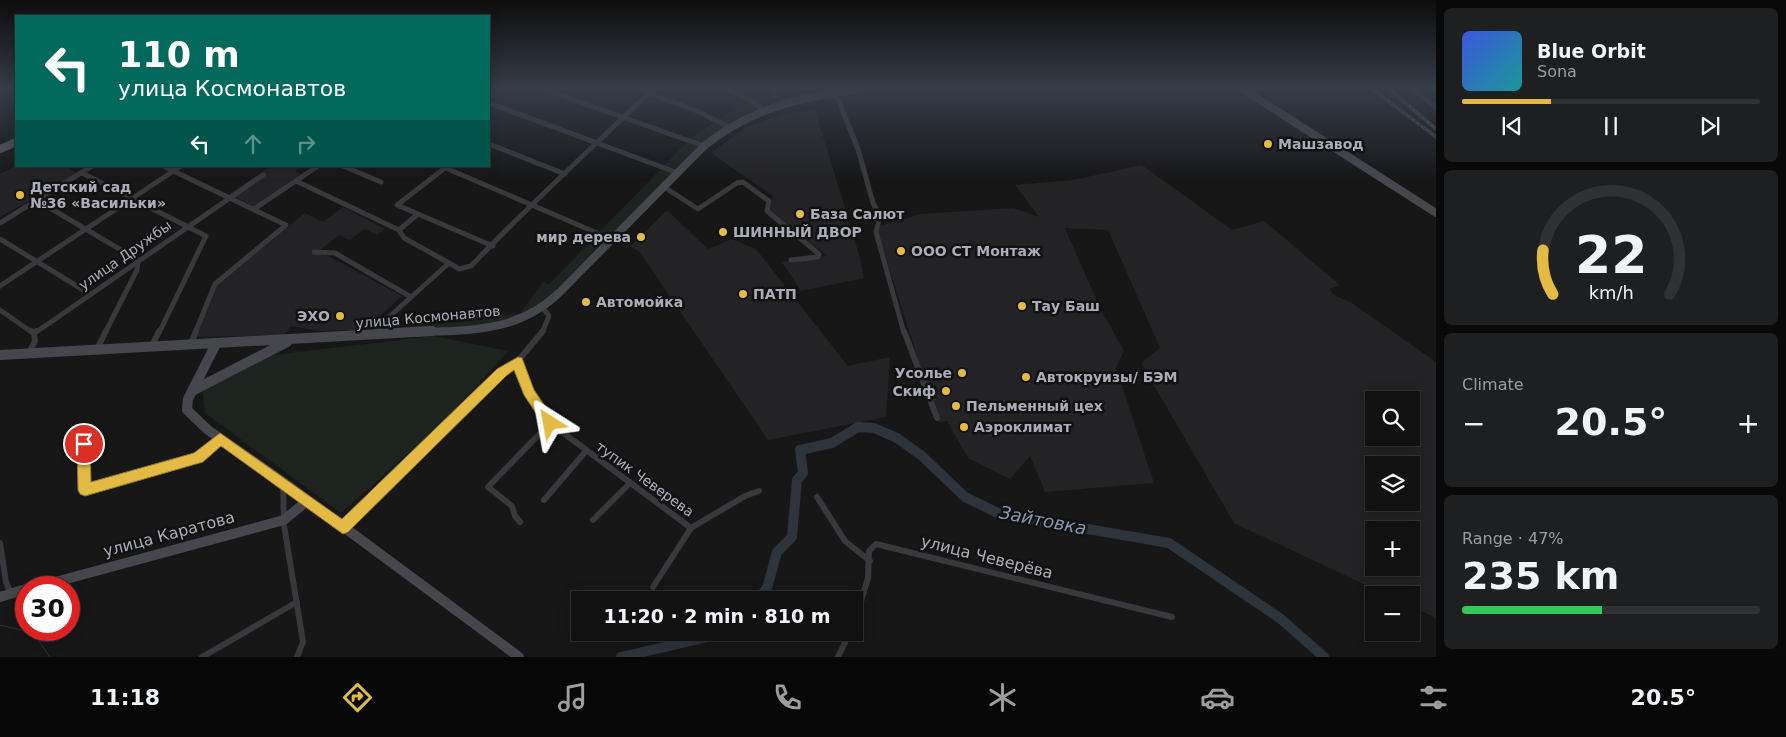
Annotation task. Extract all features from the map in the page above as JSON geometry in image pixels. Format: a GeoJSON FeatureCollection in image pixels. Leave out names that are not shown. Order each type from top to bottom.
{"type":"FeatureCollection","features":[{"type":"Feature","properties":{"kind":"main road","name":"улица Космонавтов"},"geometry":{"type":"LineString","coordinates":[[0,357],[492,328],[526,318],[543,308],[704,146],[727,126],[743,119]]}},
{"type":"Feature","properties":{"kind":"main road"},"geometry":{"type":"LineString","coordinates":[[1289,119],[1436,213]]}},
{"type":"Feature","properties":{"kind":"main road"},"geometry":{"type":"LineString","coordinates":[[0,144],[15,136]]}},
{"type":"Feature","properties":{"kind":"main road"},"geometry":{"type":"LineString","coordinates":[[0,150],[15,142]]}},
{"type":"Feature","properties":{"kind":"main road"},"geometry":{"type":"LineString","coordinates":[[192,391],[291,340]]}},
{"type":"Feature","properties":{"kind":"main road"},"geometry":{"type":"LineString","coordinates":[[216,344],[192,391],[186,405],[187,410],[220,439],[283,482],[519,657]]}},
{"type":"Feature","properties":{"kind":"main road","name":"улица Каратова"},"geometry":{"type":"LineString","coordinates":[[77,576],[284,520],[307,501]]}},
{"type":"Feature","properties":{"kind":"street"},"geometry":{"type":"LineString","coordinates":[[531,119],[678,173]]}},
{"type":"Feature","properties":{"kind":"street"},"geometry":{"type":"LineString","coordinates":[[296,181],[326,197],[399,230],[404,238],[449,263],[464,269],[472,266],[493,246],[530,204],[565,174],[621,119]]}},
{"type":"Feature","properties":{"kind":"street"},"geometry":{"type":"LineString","coordinates":[[628,119],[704,146]]}},
{"type":"Feature","properties":{"kind":"street"},"geometry":{"type":"LineString","coordinates":[[713,119],[727,126]]}},
{"type":"Feature","properties":{"kind":"street"},"geometry":{"type":"LineString","coordinates":[[845,119],[858,149],[873,203],[880,216],[876,232],[904,332],[937,418]]}},
{"type":"Feature","properties":{"kind":"street"},"geometry":{"type":"LineString","coordinates":[[490,144],[565,174]]}},
{"type":"Feature","properties":{"kind":"street"},"geometry":{"type":"LineString","coordinates":[[0,224],[91,167]]}},
{"type":"Feature","properties":{"kind":"street"},"geometry":{"type":"LineString","coordinates":[[165,167],[286,225],[215,284],[190,346]]}},
{"type":"Feature","properties":{"kind":"street"},"geometry":{"type":"LineString","coordinates":[[0,286],[179,167]]}},
{"type":"Feature","properties":{"kind":"street"},"geometry":{"type":"LineString","coordinates":[[254,208],[317,167]]}},
{"type":"Feature","properties":{"kind":"street"},"geometry":{"type":"LineString","coordinates":[[345,167],[381,182]]}},
{"type":"Feature","properties":{"kind":"street"},"geometry":{"type":"LineString","coordinates":[[493,246],[397,205],[443,167],[611,239]]}},
{"type":"Feature","properties":{"kind":"street"},"geometry":{"type":"LineString","coordinates":[[82,173],[206,236],[151,348]]}},
{"type":"Feature","properties":{"kind":"street","name":"улица Дружбы"},"geometry":{"type":"LineString","coordinates":[[34,333],[263,175]]}},
{"type":"Feature","properties":{"kind":"street"},"geometry":{"type":"LineString","coordinates":[[664,187],[698,210],[737,183],[749,184],[769,201],[767,212],[819,254],[818,257],[791,260]]}},
{"type":"Feature","properties":{"kind":"street"},"geometry":{"type":"LineString","coordinates":[[38,201],[138,260],[137,270],[96,351]]}},
{"type":"Feature","properties":{"kind":"street"},"geometry":{"type":"LineString","coordinates":[[399,230],[418,214]]}},
{"type":"Feature","properties":{"kind":"street"},"geometry":{"type":"LineString","coordinates":[[0,239],[90,294]]}},
{"type":"Feature","properties":{"kind":"street"},"geometry":{"type":"LineString","coordinates":[[314,252],[335,253],[411,296]]}},
{"type":"Feature","properties":{"kind":"street"},"geometry":{"type":"LineString","coordinates":[[378,336],[379,326],[449,263]]}},
{"type":"Feature","properties":{"kind":"street"},"geometry":{"type":"LineString","coordinates":[[343,527],[502,372],[518,362],[538,341],[546,328],[548,316],[543,308]]}},
{"type":"Feature","properties":{"kind":"street"},"geometry":{"type":"LineString","coordinates":[[0,310],[34,333],[35,341],[29,354]]}},
{"type":"Feature","properties":{"kind":"street","name":"тупик Чеверева"},"geometry":{"type":"LineString","coordinates":[[518,362],[528,392],[550,423],[629,484],[691,528]]}},
{"type":"Feature","properties":{"kind":"street"},"geometry":{"type":"LineString","coordinates":[[520,522],[514,516],[512,506],[488,487],[550,423]]}},
{"type":"Feature","properties":{"kind":"street"},"geometry":{"type":"LineString","coordinates":[[84,444],[85,490],[198,458],[220,439]]}},
{"type":"Feature","properties":{"kind":"street"},"geometry":{"type":"LineString","coordinates":[[544,500],[586,451]]}},
{"type":"Feature","properties":{"kind":"street"},"geometry":{"type":"LineString","coordinates":[[283,482],[284,520],[303,642],[297,657]]}},
{"type":"Feature","properties":{"kind":"street"},"geometry":{"type":"LineString","coordinates":[[593,520],[629,484]]}},
{"type":"Feature","properties":{"kind":"street","name":"тупик Чеверева"},"geometry":{"type":"LineString","coordinates":[[653,587],[691,528],[745,496],[759,491]]}},
{"type":"Feature","properties":{"kind":"street"},"geometry":{"type":"LineString","coordinates":[[817,496],[839,535],[854,552],[870,561]]}},
{"type":"Feature","properties":{"kind":"street"},"geometry":{"type":"LineString","coordinates":[[0,543],[6,582],[5,595]]}},
{"type":"Feature","properties":{"kind":"street","name":"улица Чеверёва"},"geometry":{"type":"LineString","coordinates":[[863,602],[866,594],[870,561],[869,551],[876,544],[1172,617]]}},
{"type":"Feature","properties":{"kind":"street"},"geometry":{"type":"LineString","coordinates":[[202,657],[297,602]]}},
{"type":"Feature","properties":{"kind":"street"},"geometry":{"type":"LineString","coordinates":[[838,657],[846,641]]}},
{"type":"Feature","properties":{"kind":"shaded area"},"geometry":{"type":"Polygon","coordinates":[[[740,119],[718,130],[694,150],[574,275],[539,308],[499,324],[386,332],[382,329],[471,321],[520,313],[543,282],[549,284],[689,140],[717,120],[740,119]]]}},
{"type":"Feature","properties":{"kind":"shaded area"},"geometry":{"type":"Polygon","coordinates":[[[770,119],[818,119],[859,254],[864,278],[801,291],[782,262],[827,255],[769,214],[773,196],[711,153],[746,127],[770,119]]]}},
{"type":"Feature","properties":{"kind":"shaded area"},"geometry":{"type":"Polygon","coordinates":[[[1142,165],[1232,230],[1264,221],[1340,285],[1329,289],[1334,295],[1352,303],[1436,362],[1436,618],[1420,610],[1420,586],[1368,586],[1234,523],[1141,363],[1160,348],[1108,230],[1065,228],[1099,306],[1124,351],[1116,368],[1154,483],[1045,492],[1030,456],[1010,479],[968,458],[947,421],[938,422],[876,227],[921,214],[1013,208],[1039,217],[1015,185],[1073,180],[1142,165]]]}},
{"type":"Feature","properties":{"kind":"shaded area","name":"Детский сад №36 «Васильки»"},"geometry":{"type":"Polygon","coordinates":[[[15,166],[67,167],[78,174],[0,217],[0,174],[15,166]]]}},
{"type":"Feature","properties":{"kind":"shaded area"},"geometry":{"type":"Polygon","coordinates":[[[270,167],[296,167],[298,169],[295,171],[303,175],[255,207],[229,194],[270,167]]]}},
{"type":"Feature","properties":{"kind":"shaded area"},"geometry":{"type":"Polygon","coordinates":[[[343,207],[385,229],[377,235],[364,229],[350,240],[339,235],[319,251],[402,296],[364,330],[318,331],[291,326],[285,335],[193,337],[216,284],[305,213],[323,222],[343,207]]]}},
{"type":"Feature","properties":{"kind":"shaded area"},"geometry":{"type":"Polygon","coordinates":[[[667,210],[708,249],[732,239],[756,249],[848,366],[890,357],[886,417],[768,440],[639,251],[630,247],[667,210]]]}},
{"type":"Feature","properties":{"kind":"shaded area"},"geometry":{"type":"Polygon","coordinates":[[[434,336],[508,351],[454,412],[341,513],[205,413],[202,387],[271,355],[434,336]]]}},
{"type":"Feature","properties":{"kind":"waterway","name":"Зайтовка"},"geometry":{"type":"LineString","coordinates":[[764,591],[777,552],[792,537],[797,480],[803,473],[800,450],[832,443],[858,427],[874,428],[897,438],[922,456],[965,497],[1000,514],[1169,543],[1281,619],[1324,657]]}},
{"type":"Feature","properties":{"kind":"waterway"},"geometry":{"type":"LineString","coordinates":[[0,625],[33,633],[50,657]]}},
{"type":"Feature","properties":{"kind":"waterway","name":"Зайтовка"},"geometry":{"type":"LineString","coordinates":[[621,657],[690,641]]}},
{"type":"Feature","properties":{"kind":"railway"},"geometry":{"type":"LineString","coordinates":[[1412,119],[1436,137]]}},
{"type":"Feature","properties":{"kind":"railway"},"geometry":{"type":"LineString","coordinates":[[1424,119],[1436,129]]}},
{"type":"Feature","properties":{"kind":"place","name":"Машзавод"},"geometry":{"type":"Point","coordinates":[1268,144]}},
{"type":"Feature","properties":{"kind":"place","name":"Детский сад №36 «Васильки»"},"geometry":{"type":"Point","coordinates":[20,195]}},
{"type":"Feature","properties":{"kind":"place","name":"База Салют"},"geometry":{"type":"Point","coordinates":[800,214]}},
{"type":"Feature","properties":{"kind":"place","name":"ШИННЫЙ ДВОР"},"geometry":{"type":"Point","coordinates":[723,232]}},
{"type":"Feature","properties":{"kind":"place","name":"мир дерева"},"geometry":{"type":"Point","coordinates":[641,237]}},
{"type":"Feature","properties":{"kind":"place","name":"ООО СТ Монтаж"},"geometry":{"type":"Point","coordinates":[901,251]}},
{"type":"Feature","properties":{"kind":"place","name":"ПАТП"},"geometry":{"type":"Point","coordinates":[743,294]}},
{"type":"Feature","properties":{"kind":"place","name":"Автомойка"},"geometry":{"type":"Point","coordinates":[586,302]}},
{"type":"Feature","properties":{"kind":"place","name":"Тау Баш"},"geometry":{"type":"Point","coordinates":[1022,306]}},
{"type":"Feature","properties":{"kind":"place","name":"ЭХО"},"geometry":{"type":"Point","coordinates":[340,316]}},
{"type":"Feature","properties":{"kind":"place","name":"Усолье"},"geometry":{"type":"Point","coordinates":[962,373]}},
{"type":"Feature","properties":{"kind":"place","name":"Автокруизы/ БЭМ"},"geometry":{"type":"Point","coordinates":[1026,377]}},
{"type":"Feature","properties":{"kind":"place","name":"Скиф"},"geometry":{"type":"Point","coordinates":[946,391]}},
{"type":"Feature","properties":{"kind":"place","name":"Пельменный цех"},"geometry":{"type":"Point","coordinates":[956,406]}},
{"type":"Feature","properties":{"kind":"place","name":"Аэроклимат"},"geometry":{"type":"Point","coordinates":[964,427]}},
{"type":"Feature","properties":{"kind":"route"},"geometry":{"type":"LineString","coordinates":[[84,444],[85,490],[198,458],[220,439],[283,482],[343,527],[502,372],[518,362],[528,392],[550,423]]}}]}
